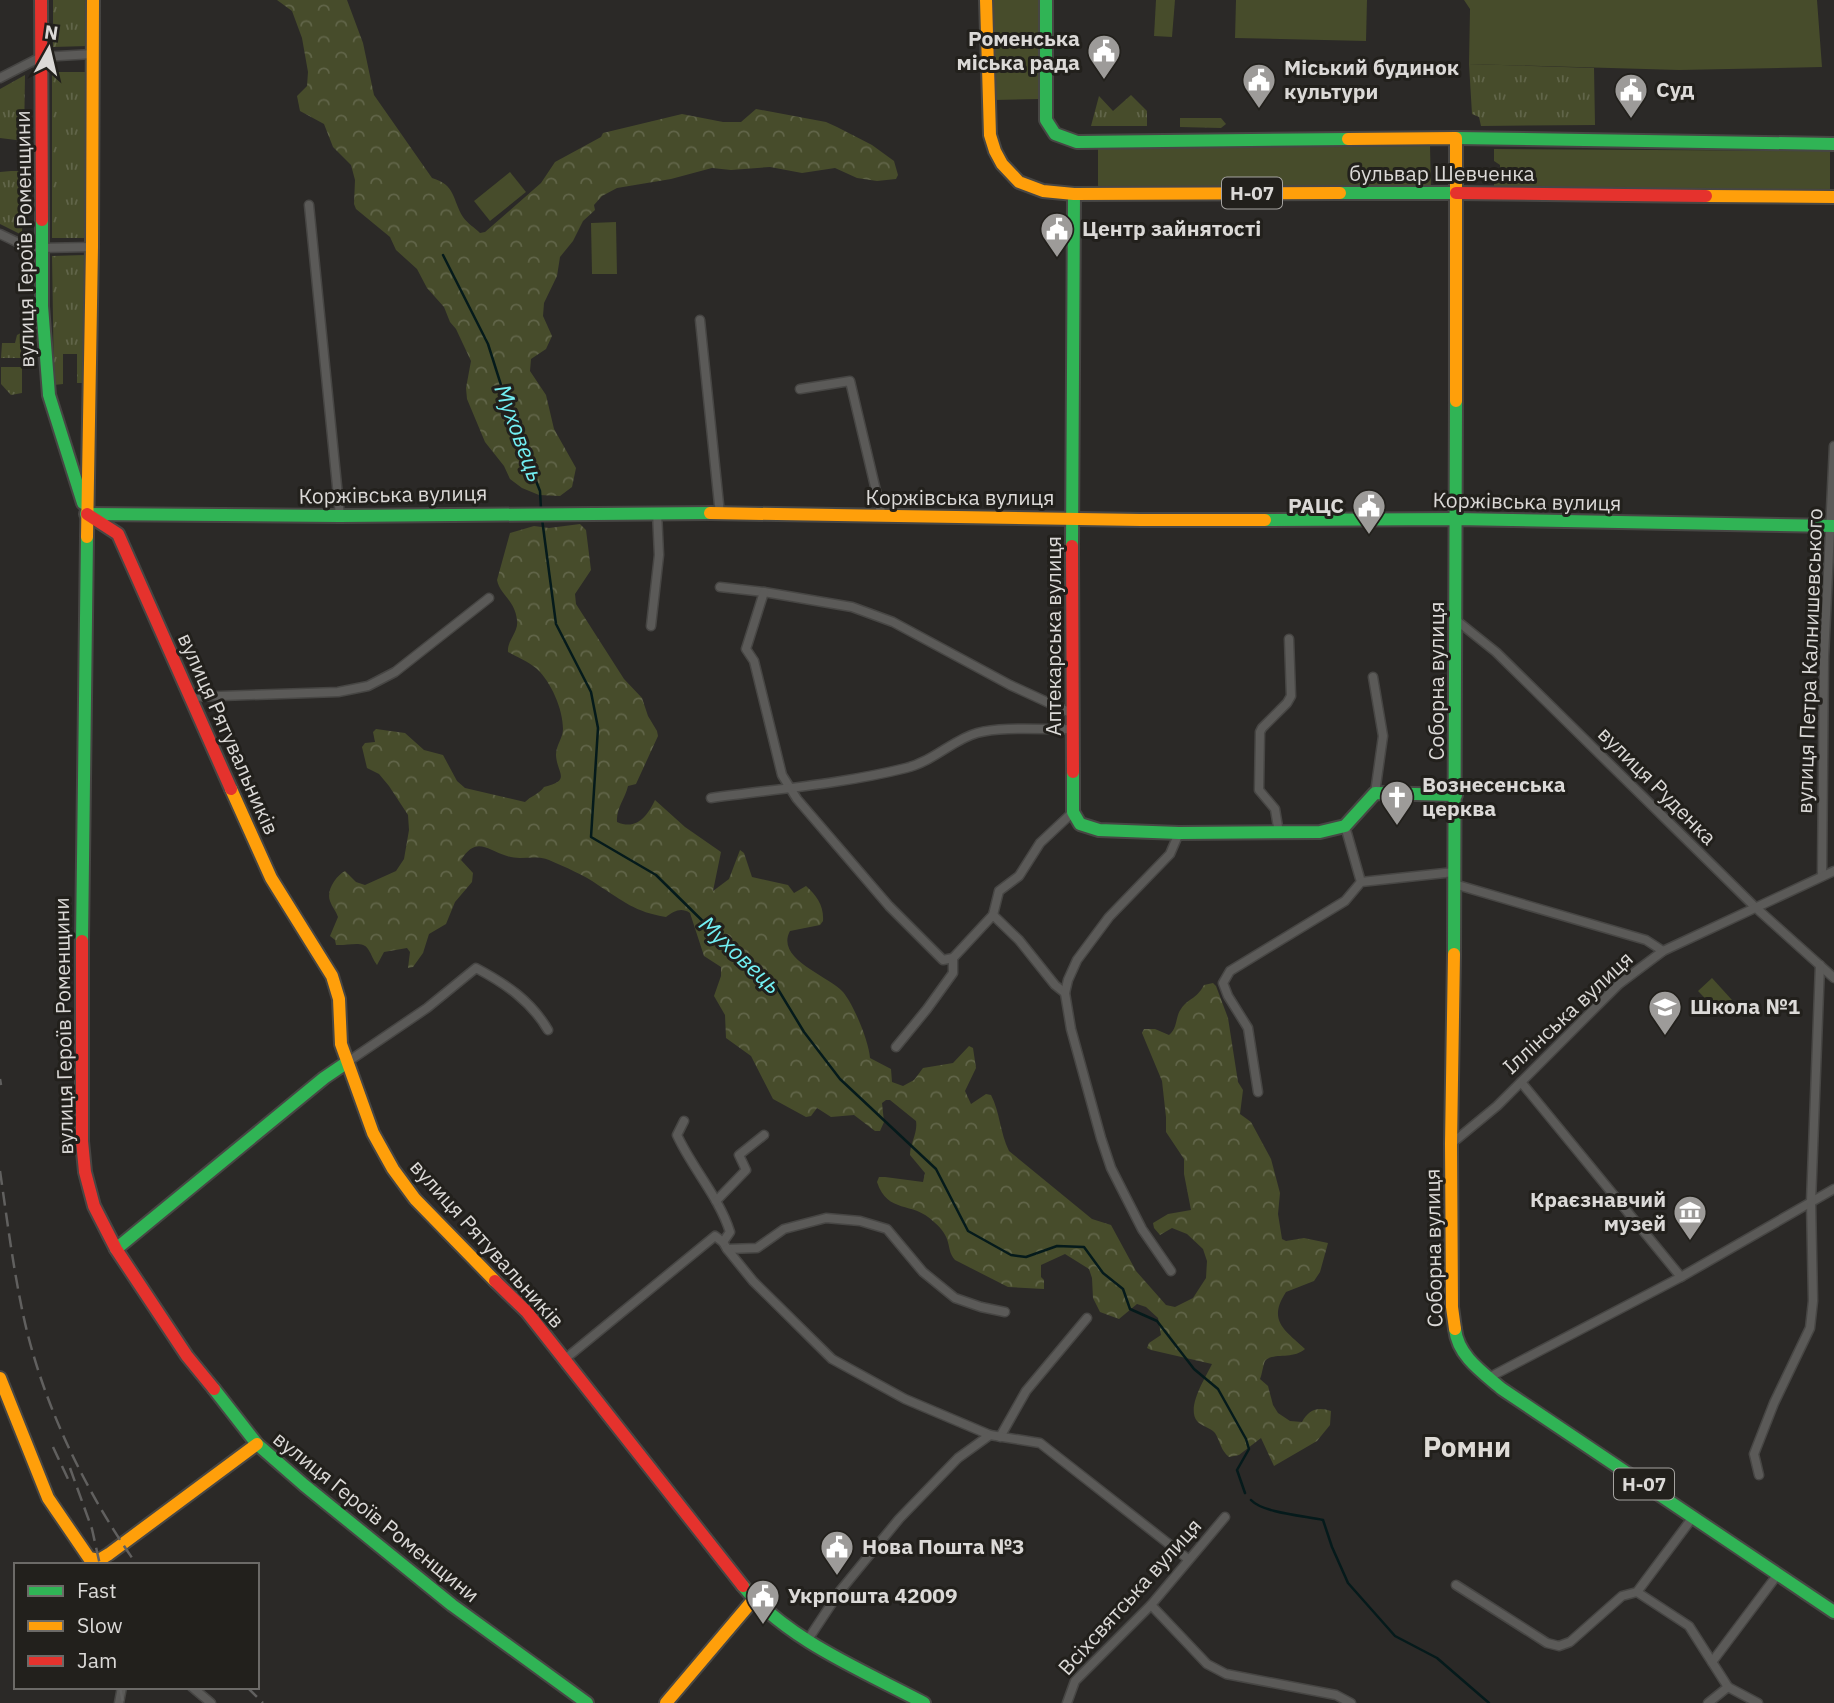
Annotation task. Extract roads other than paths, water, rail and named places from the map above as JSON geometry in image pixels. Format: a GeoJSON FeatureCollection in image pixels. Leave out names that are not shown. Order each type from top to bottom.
{"type":"FeatureCollection","features":[{"type":"Feature","properties":{"kind":"street","name":"вулиця Героїв Роменщини"},"geometry":{"type":"LineString","coordinates":[[41,0],[41,306],[49,395],[86,514]]}},
{"type":"Feature","properties":{"kind":"street","name":"вулиця Героїв Роменщини"},"geometry":{"type":"LineString","coordinates":[[93,0],[92,247],[82,727],[82,1142],[85,1172],[94,1206],[116,1249],[187,1356],[257,1444],[452,1605],[587,1703]]}},
{"type":"Feature","properties":{"kind":"street","name":"бульвар Шевченка"},"geometry":{"type":"LineString","coordinates":[[986,0],[990,135],[996,155],[1007,174],[1024,185],[1049,193],[1834,197]]}},
{"type":"Feature","properties":{"kind":"street","name":"бульвар Шевченка"},"geometry":{"type":"LineString","coordinates":[[1046,0],[1046,120],[1055,134],[1077,142],[1456,138],[1834,144]]}},
{"type":"Feature","properties":{"kind":"street"},"geometry":{"type":"LineString","coordinates":[[0,78],[41,57],[93,54]]}},
{"type":"Feature","properties":{"kind":"street","name":"Соборна вулиця"},"geometry":{"type":"LineString","coordinates":[[1456,138],[1456,795],[1451,1144],[1452,1307],[1456,1339],[1460,1348],[1488,1378]]}},
{"type":"Feature","properties":{"kind":"street","name":"Аптекарська вулиця"},"geometry":{"type":"LineString","coordinates":[[1074,194],[1073,729],[1077,818]]}},
{"type":"Feature","properties":{"kind":"street"},"geometry":{"type":"LineString","coordinates":[[309,205],[340,516]]}},
{"type":"Feature","properties":{"kind":"street"},"geometry":{"type":"LineString","coordinates":[[0,234],[23,245],[40,248],[92,247]]}},
{"type":"Feature","properties":{"kind":"street"},"geometry":{"type":"LineString","coordinates":[[700,320],[720,514]]}},
{"type":"Feature","properties":{"kind":"street"},"geometry":{"type":"LineString","coordinates":[[800,389],[850,381],[882,516]]}},
{"type":"Feature","properties":{"kind":"street","name":"вулиця Петра Калнишевського"},"geometry":{"type":"LineString","coordinates":[[1822,876],[1825,657],[1834,446]]}},
{"type":"Feature","properties":{"kind":"street"},"geometry":{"type":"LineString","coordinates":[[651,626],[659,555],[657,512]]}},
{"type":"Feature","properties":{"kind":"street","name":"Коржівська вулиця"},"geometry":{"type":"LineString","coordinates":[[86,514],[340,516],[657,512],[1286,521],[1456,519],[1832,526]]}},
{"type":"Feature","properties":{"kind":"street","name":"вулиця Рятувальників"},"geometry":{"type":"LineString","coordinates":[[86,514],[118,534],[271,878],[332,976],[339,999],[341,1044],[346,1063],[373,1133],[393,1168],[415,1199],[527,1312],[754,1600],[807,1641],[924,1703]]}},
{"type":"Feature","properties":{"kind":"street"},"geometry":{"type":"LineString","coordinates":[[720,587],[852,607],[893,622],[1010,685],[1073,714]]}},
{"type":"Feature","properties":{"kind":"street"},"geometry":{"type":"LineString","coordinates":[[764,592],[746,649],[754,661],[782,775],[820,828],[889,906],[943,960],[953,958],[993,915],[999,891],[1019,876],[1040,843],[1077,818],[1099,830],[1178,834],[1320,832],[1345,826],[1375,793],[1383,736],[1373,677]]}},
{"type":"Feature","properties":{"kind":"street"},"geometry":{"type":"LineString","coordinates":[[192,697],[338,691],[368,686],[395,672],[489,598]]}},
{"type":"Feature","properties":{"kind":"street","name":"вулиця Руденка"},"geometry":{"type":"LineString","coordinates":[[1456,620],[1496,652],[1755,907],[1834,978]]}},
{"type":"Feature","properties":{"kind":"street"},"geometry":{"type":"LineString","coordinates":[[1279,833],[1275,809],[1259,790],[1260,732],[1291,696],[1289,639]]}},
{"type":"Feature","properties":{"kind":"street"},"geometry":{"type":"LineString","coordinates":[[711,798],[790,788],[906,768],[928,761],[974,733],[993,730],[1073,729]]}},
{"type":"Feature","properties":{"kind":"street"},"geometry":{"type":"LineString","coordinates":[[1375,793],[1456,795]]}},
{"type":"Feature","properties":{"kind":"street"},"geometry":{"type":"LineString","coordinates":[[1345,826],[1362,882]]}},
{"type":"Feature","properties":{"kind":"street"},"geometry":{"type":"LineString","coordinates":[[1171,1271],[1142,1229],[1111,1168],[1097,1126],[1065,993],[1077,960],[1109,917],[1170,854],[1178,834]]}},
{"type":"Feature","properties":{"kind":"street","name":"Іллінська вулиця"},"geometry":{"type":"LineString","coordinates":[[1451,1144],[1497,1106],[1619,984],[1663,951],[1834,871]]}},
{"type":"Feature","properties":{"kind":"street"},"geometry":{"type":"LineString","coordinates":[[1258,1092],[1248,1027],[1223,983],[1230,971],[1345,901],[1362,882],[1454,878],[1646,940],[1663,951]]}},
{"type":"Feature","properties":{"kind":"street"},"geometry":{"type":"LineString","coordinates":[[993,915],[1019,940],[1055,985],[1065,993]]}},
{"type":"Feature","properties":{"kind":"street"},"geometry":{"type":"LineString","coordinates":[[896,1047],[953,973],[953,958]]}},
{"type":"Feature","properties":{"kind":"street"},"geometry":{"type":"LineString","coordinates":[[1759,1475],[1754,1454],[1774,1403],[1810,1328],[1813,1301],[1811,1202],[1820,965]]}},
{"type":"Feature","properties":{"kind":"street"},"geometry":{"type":"LineString","coordinates":[[116,1249],[324,1078],[427,1008],[476,968],[508,985],[540,1016],[548,1030]]}},
{"type":"Feature","properties":{"kind":"street"},"geometry":{"type":"LineString","coordinates":[[1521,1082],[1681,1277]]}},
{"type":"Feature","properties":{"kind":"street"},"geometry":{"type":"LineString","coordinates":[[684,1121],[677,1135],[685,1153],[724,1215],[730,1232],[725,1246]]}},
{"type":"Feature","properties":{"kind":"street"},"geometry":{"type":"LineString","coordinates":[[716,1201],[746,1170],[739,1154],[764,1135]]}},
{"type":"Feature","properties":{"kind":"street"},"geometry":{"type":"LineString","coordinates":[[1488,1378],[1681,1277],[1834,1189]]}},
{"type":"Feature","properties":{"kind":"street"},"geometry":{"type":"LineString","coordinates":[[725,1246],[757,1248],[784,1229],[826,1218],[860,1221],[887,1229],[923,1272],[955,1297],[981,1307],[1005,1312]]}},
{"type":"Feature","properties":{"kind":"street"},"geometry":{"type":"LineString","coordinates":[[565,1359],[715,1236],[753,1281],[832,1359],[905,1399],[990,1435],[1040,1443],[1188,1559]]}},
{"type":"Feature","properties":{"kind":"street"},"geometry":{"type":"LineString","coordinates":[[1000,1437],[1026,1391],[1087,1318]]}},
{"type":"Feature","properties":{"kind":"street"},"geometry":{"type":"LineString","coordinates":[[0,1378],[48,1498],[89,1558],[110,1560],[257,1444]]}},
{"type":"Feature","properties":{"kind":"street","name":"Н-07"},"geometry":{"type":"LineString","coordinates":[[1488,1378],[1834,1612]]}},
{"type":"Feature","properties":{"kind":"street"},"geometry":{"type":"LineString","coordinates":[[807,1641],[840,1591],[899,1519],[958,1458],[990,1435]]}},
{"type":"Feature","properties":{"kind":"street","name":"Всіхсвятська вулиця"},"geometry":{"type":"LineString","coordinates":[[1067,1703],[1075,1681],[1151,1605],[1225,1517]]}},
{"type":"Feature","properties":{"kind":"street"},"geometry":{"type":"LineString","coordinates":[[1457,1585],[1547,1643],[1559,1646],[1570,1642],[1622,1596],[1637,1592],[1693,1517]]}},
{"type":"Feature","properties":{"kind":"street"},"geometry":{"type":"LineString","coordinates":[[1712,1662],[1778,1574]]}},
{"type":"Feature","properties":{"kind":"street"},"geometry":{"type":"LineString","coordinates":[[1637,1592],[1689,1626],[1728,1687],[1758,1703]]}},
{"type":"Feature","properties":{"kind":"street"},"geometry":{"type":"LineString","coordinates":[[666,1703],[754,1600]]}},
{"type":"Feature","properties":{"kind":"street"},"geometry":{"type":"LineString","coordinates":[[1151,1605],[1207,1664],[1226,1674],[1336,1695],[1351,1703]]}},
{"type":"Feature","properties":{"kind":"street"},"geometry":{"type":"LineString","coordinates":[[1708,1703],[1728,1687]]}},
{"type":"Feature","properties":{"kind":"street"},"geometry":{"type":"LineString","coordinates":[[194,1689],[211,1703]]}},
{"type":"Feature","properties":{"kind":"waterway","name":"Муховець"},"geometry":{"type":"LineString","coordinates":[[443,255],[488,344],[514,426],[540,491],[541,509]]}},
{"type":"Feature","properties":{"kind":"waterway","name":"Муховець"},"geometry":{"type":"LineString","coordinates":[[542,519],[556,624],[591,692],[598,728],[591,837],[656,875],[731,949],[773,981],[804,1032],[840,1079],[936,1169],[968,1231],[1011,1255],[1026,1257],[1057,1246],[1084,1247],[1103,1273],[1123,1289],[1130,1309],[1157,1321],[1194,1369],[1218,1389],[1249,1449],[1237,1470],[1245,1493]]}},
{"type":"Feature","properties":{"kind":"waterway","name":"Муховець"},"geometry":{"type":"LineString","coordinates":[[1251,1500],[1274,1511],[1323,1520],[1348,1583],[1395,1636],[1437,1658],[1489,1703]]}},
{"type":"Feature","properties":{"kind":"railway"},"geometry":{"type":"LineString","coordinates":[[0,1079],[1,1085]]}},
{"type":"Feature","properties":{"kind":"railway"},"geometry":{"type":"LineString","coordinates":[[0,1171],[19,1296],[42,1380],[83,1477],[136,1563]]}},
{"type":"Feature","properties":{"kind":"railway"},"geometry":{"type":"LineString","coordinates":[[53,1447],[69,1481]]}},
{"type":"Feature","properties":{"kind":"railway"},"geometry":{"type":"LineString","coordinates":[[70,1468],[92,1529],[100,1563]]}},
{"type":"Feature","properties":{"kind":"railway"},"geometry":{"type":"LineString","coordinates":[[120,1689],[123,1703]]}},
{"type":"Feature","properties":{"kind":"railway"},"geometry":{"type":"LineString","coordinates":[[249,1689],[263,1703]]}},
{"type":"Feature","properties":{"kind":"place","name":"Роменська міська рада"},"geometry":{"type":"Point","coordinates":[1104,81]}},
{"type":"Feature","properties":{"kind":"place","name":"Міський будинок культури"},"geometry":{"type":"Point","coordinates":[1259,110]}},
{"type":"Feature","properties":{"kind":"place","name":"Суд"},"geometry":{"type":"Point","coordinates":[1631,120]}},
{"type":"Feature","properties":{"kind":"place","name":"Центр зайнятості"},"geometry":{"type":"Point","coordinates":[1057,259]}},
{"type":"Feature","properties":{"kind":"place","name":"РАЦС"},"geometry":{"type":"Point","coordinates":[1369,536]}},
{"type":"Feature","properties":{"kind":"place","name":"Вознесенська церква"},"geometry":{"type":"Point","coordinates":[1397,827]}},
{"type":"Feature","properties":{"kind":"place","name":"Школа №1"},"geometry":{"type":"Point","coordinates":[1665,1037]}},
{"type":"Feature","properties":{"kind":"place","name":"Краєзнавчий музей"},"geometry":{"type":"Point","coordinates":[1690,1242]}},
{"type":"Feature","properties":{"kind":"place","name":"Нова Пошта №3"},"geometry":{"type":"Point","coordinates":[837,1577]}},
{"type":"Feature","properties":{"kind":"place","name":"Укрпошта 42009"},"geometry":{"type":"Point","coordinates":[763,1626]}},
{"type":"Feature","properties":{"kind":"district","name":"Ромни"},"geometry":{"type":"Point","coordinates":[1467,1447]}}]}
